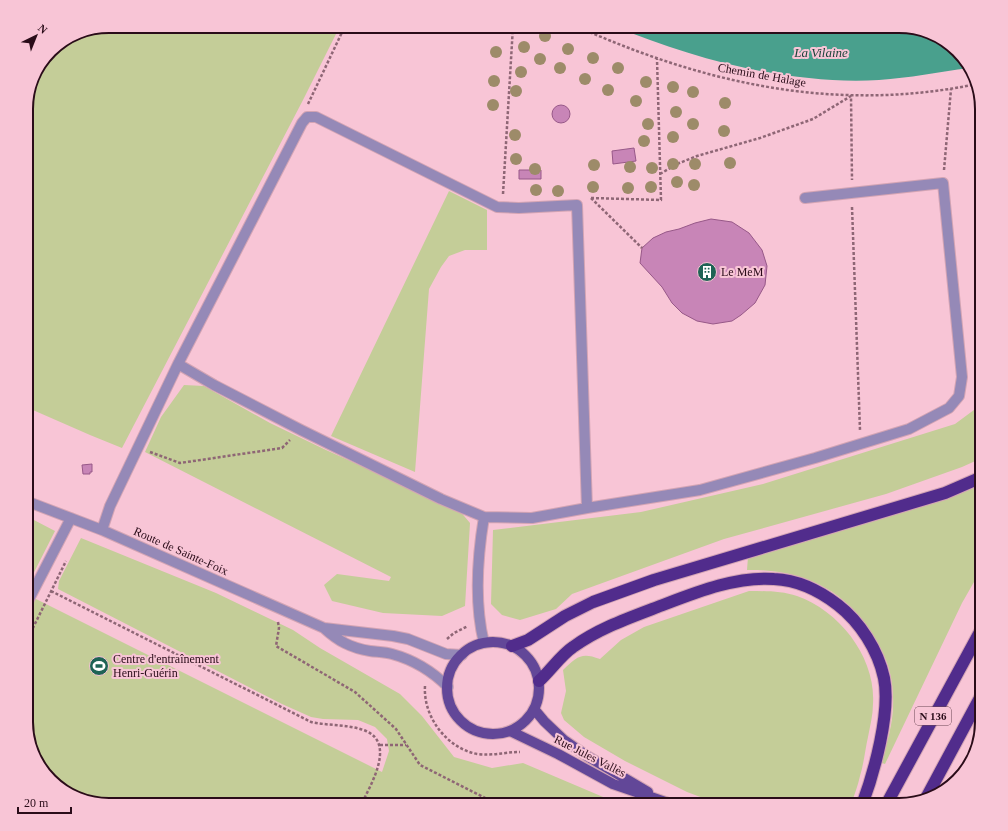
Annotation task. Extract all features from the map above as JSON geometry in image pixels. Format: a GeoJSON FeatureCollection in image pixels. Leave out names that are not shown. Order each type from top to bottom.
{"type":"FeatureCollection","features":[{"type":"Feature","properties":{"kind":"highway"},"geometry":{"type":"LineString","coordinates":[[512,646],[528,640],[572,612],[593,602],[654,580],[930,498],[975,480]]}},
{"type":"Feature","properties":{"kind":"highway"},"geometry":{"type":"LineString","coordinates":[[539,681],[571,648],[595,632],[675,601],[723,585],[754,579],[776,579],[793,582],[827,597],[842,608],[857,623],[869,640],[878,660],[884,679],[885,700],[879,743],[865,798]]}},
{"type":"Feature","properties":{"kind":"highway","name":"N 136"},"geometry":{"type":"LineString","coordinates":[[890,798],[975,641]]}},
{"type":"Feature","properties":{"kind":"highway","name":"N 136"},"geometry":{"type":"LineString","coordinates":[[930,791],[975,707]]}},
{"type":"Feature","properties":{"kind":"main road"},"geometry":{"type":"LineString","coordinates":[[498,642],[512,646],[529,659],[539,681],[539,694],[534,709],[524,722],[510,731],[488,734],[477,731],[467,726],[452,709],[448,687],[451,669],[462,654],[484,643],[498,642]]}},
{"type":"Feature","properties":{"kind":"main road","name":"Rue Jules Vallès"},"geometry":{"type":"LineString","coordinates":[[534,709],[564,740],[657,798]]}},
{"type":"Feature","properties":{"kind":"main road","name":"Rue Jules Vallès"},"geometry":{"type":"LineString","coordinates":[[510,731],[613,784],[654,798]]}},
{"type":"Feature","properties":{"kind":"street"},"geometry":{"type":"LineString","coordinates":[[102,530],[110,506],[178,364],[302,123],[307,117],[316,117],[497,207],[577,205],[587,508]]}},
{"type":"Feature","properties":{"kind":"street"},"geometry":{"type":"LineString","coordinates":[[178,364],[301,430],[441,499],[484,517],[532,518],[700,490],[815,458],[909,428],[949,408],[959,396],[962,377],[943,183],[805,198]]}},
{"type":"Feature","properties":{"kind":"street","name":"Route de Sainte-Foix"},"geometry":{"type":"LineString","coordinates":[[33,504],[102,530],[324,628],[336,638],[355,648],[390,653],[409,660],[427,669],[448,687]]}},
{"type":"Feature","properties":{"kind":"street"},"geometry":{"type":"LineString","coordinates":[[484,517],[477,569],[479,622],[484,643]]}},
{"type":"Feature","properties":{"kind":"street"},"geometry":{"type":"LineString","coordinates":[[33,591],[71,518]]}},
{"type":"Feature","properties":{"kind":"street","name":"Route de Sainte-Foix"},"geometry":{"type":"LineString","coordinates":[[324,628],[408,638],[441,652],[462,654]]}},
{"type":"Feature","properties":{"kind":"path"},"geometry":{"type":"LineString","coordinates":[[307,117],[308,103],[342,33]]}},
{"type":"Feature","properties":{"kind":"path"},"geometry":{"type":"LineString","coordinates":[[502,208],[513,33]]}},
{"type":"Feature","properties":{"kind":"path","name":"Chemin de Halage"},"geometry":{"type":"LineString","coordinates":[[593,33],[657,59],[709,75],[768,88],[851,96],[951,89],[971,85]]}},
{"type":"Feature","properties":{"kind":"path"},"geometry":{"type":"LineString","coordinates":[[591,198],[661,200],[657,59]]}},
{"type":"Feature","properties":{"kind":"path"},"geometry":{"type":"LineString","coordinates":[[943,183],[951,89]]}},
{"type":"Feature","properties":{"kind":"path"},"geometry":{"type":"LineString","coordinates":[[660,174],[677,164],[697,156],[760,138],[812,119],[851,96],[852,193],[860,444]]}},
{"type":"Feature","properties":{"kind":"path"},"geometry":{"type":"LineString","coordinates":[[138,446],[180,463],[282,448],[301,430]]}},
{"type":"Feature","properties":{"kind":"path"},"geometry":{"type":"LineString","coordinates":[[33,628],[51,591],[311,722],[366,731],[376,738],[380,745],[381,753],[377,769],[364,798]]}},
{"type":"Feature","properties":{"kind":"path"},"geometry":{"type":"LineString","coordinates":[[277,607],[279,628],[276,646],[355,692],[396,729],[420,765],[485,798]]}},
{"type":"Feature","properties":{"kind":"path"},"geometry":{"type":"LineString","coordinates":[[380,745],[407,745]]}},
{"type":"Feature","properties":{"kind":"shaded area"},"geometry":{"type":"Polygon","coordinates":[[[336,33],[303,100],[122,448],[33,410],[33,104],[39,80],[43,71],[56,54],[71,43],[85,37],[100,34],[336,33]]]}},
{"type":"Feature","properties":{"kind":"shaded area"},"geometry":{"type":"Polygon","coordinates":[[[449,191],[487,210],[487,250],[465,250],[449,256],[429,289],[415,472],[331,436],[449,191]]]}},
{"type":"Feature","properties":{"kind":"shaded area"},"geometry":{"type":"Polygon","coordinates":[[[184,385],[204,386],[270,423],[459,510],[470,523],[465,606],[442,616],[383,613],[332,601],[324,585],[337,574],[389,581],[391,577],[145,452],[161,417],[184,385]]]}},
{"type":"Feature","properties":{"kind":"shaded area"},"geometry":{"type":"Polygon","coordinates":[[[975,409],[975,461],[962,467],[886,494],[724,539],[572,594],[556,609],[520,620],[502,615],[491,604],[493,530],[641,512],[763,484],[955,424],[975,409]]]}},
{"type":"Feature","properties":{"kind":"shaded area"},"geometry":{"type":"Polygon","coordinates":[[[975,487],[975,580],[962,603],[885,764],[882,763],[892,719],[893,692],[889,668],[873,635],[849,605],[819,584],[785,573],[747,570],[748,557],[926,505],[975,487]]]}},
{"type":"Feature","properties":{"kind":"shaded area"},"geometry":{"type":"Polygon","coordinates":[[[33,520],[55,531],[33,574],[33,520]]]}},
{"type":"Feature","properties":{"kind":"shaded area"},"geometry":{"type":"Polygon","coordinates":[[[81,538],[216,593],[293,630],[320,648],[400,694],[422,716],[454,757],[492,768],[523,763],[606,798],[110,798],[95,797],[85,794],[71,788],[55,776],[41,755],[34,736],[33,598],[382,772],[389,751],[387,739],[375,727],[358,720],[323,719],[311,717],[282,704],[58,589],[59,581],[81,538]]]}},
{"type":"Feature","properties":{"kind":"shaded area"},"geometry":{"type":"Polygon","coordinates":[[[749,591],[767,591],[797,596],[813,603],[827,613],[841,625],[852,638],[862,654],[872,687],[873,708],[871,720],[863,766],[853,798],[703,798],[687,792],[625,761],[584,737],[564,720],[561,713],[566,691],[563,670],[572,661],[580,657],[589,656],[600,659],[621,640],[644,627],[749,591]]]}},
{"type":"Feature","properties":{"kind":"water","name":"La Vilaine"},"geometry":{"type":"Polygon","coordinates":[[[632,33],[913,34],[937,43],[953,55],[963,69],[879,80],[845,81],[812,78],[744,68],[677,49],[632,33]]]}},
{"type":"Feature","properties":{"kind":"building"},"geometry":{"type":"Polygon","coordinates":[[[561,105],[567,108],[570,114],[567,120],[561,123],[555,120],[552,114],[555,108],[561,105]]]}},
{"type":"Feature","properties":{"kind":"building"},"geometry":{"type":"Polygon","coordinates":[[[634,148],[636,161],[613,164],[612,151],[634,148]]]}},
{"type":"Feature","properties":{"kind":"building"},"geometry":{"type":"Polygon","coordinates":[[[519,170],[541,170],[541,179],[519,179],[519,170]]]}},
{"type":"Feature","properties":{"kind":"building","name":"Le MeM"},"geometry":{"type":"Polygon","coordinates":[[[711,219],[732,222],[749,233],[762,250],[767,266],[765,285],[755,303],[732,321],[713,324],[697,321],[682,313],[672,303],[662,287],[640,263],[642,248],[653,238],[666,232],[711,219]]]}},
{"type":"Feature","properties":{"kind":"building"},"geometry":{"type":"Polygon","coordinates":[[[92,464],[92,472],[90,472],[90,474],[83,474],[82,465],[92,464]]]}},
{"type":"Feature","properties":{"kind":"place","name":"Le MeM"},"geometry":{"type":"Point","coordinates":[707,272]}},
{"type":"Feature","properties":{"kind":"place","name":"Centre d'entraînement Henri-Guérin"},"geometry":{"type":"Point","coordinates":[99,666]}}]}
